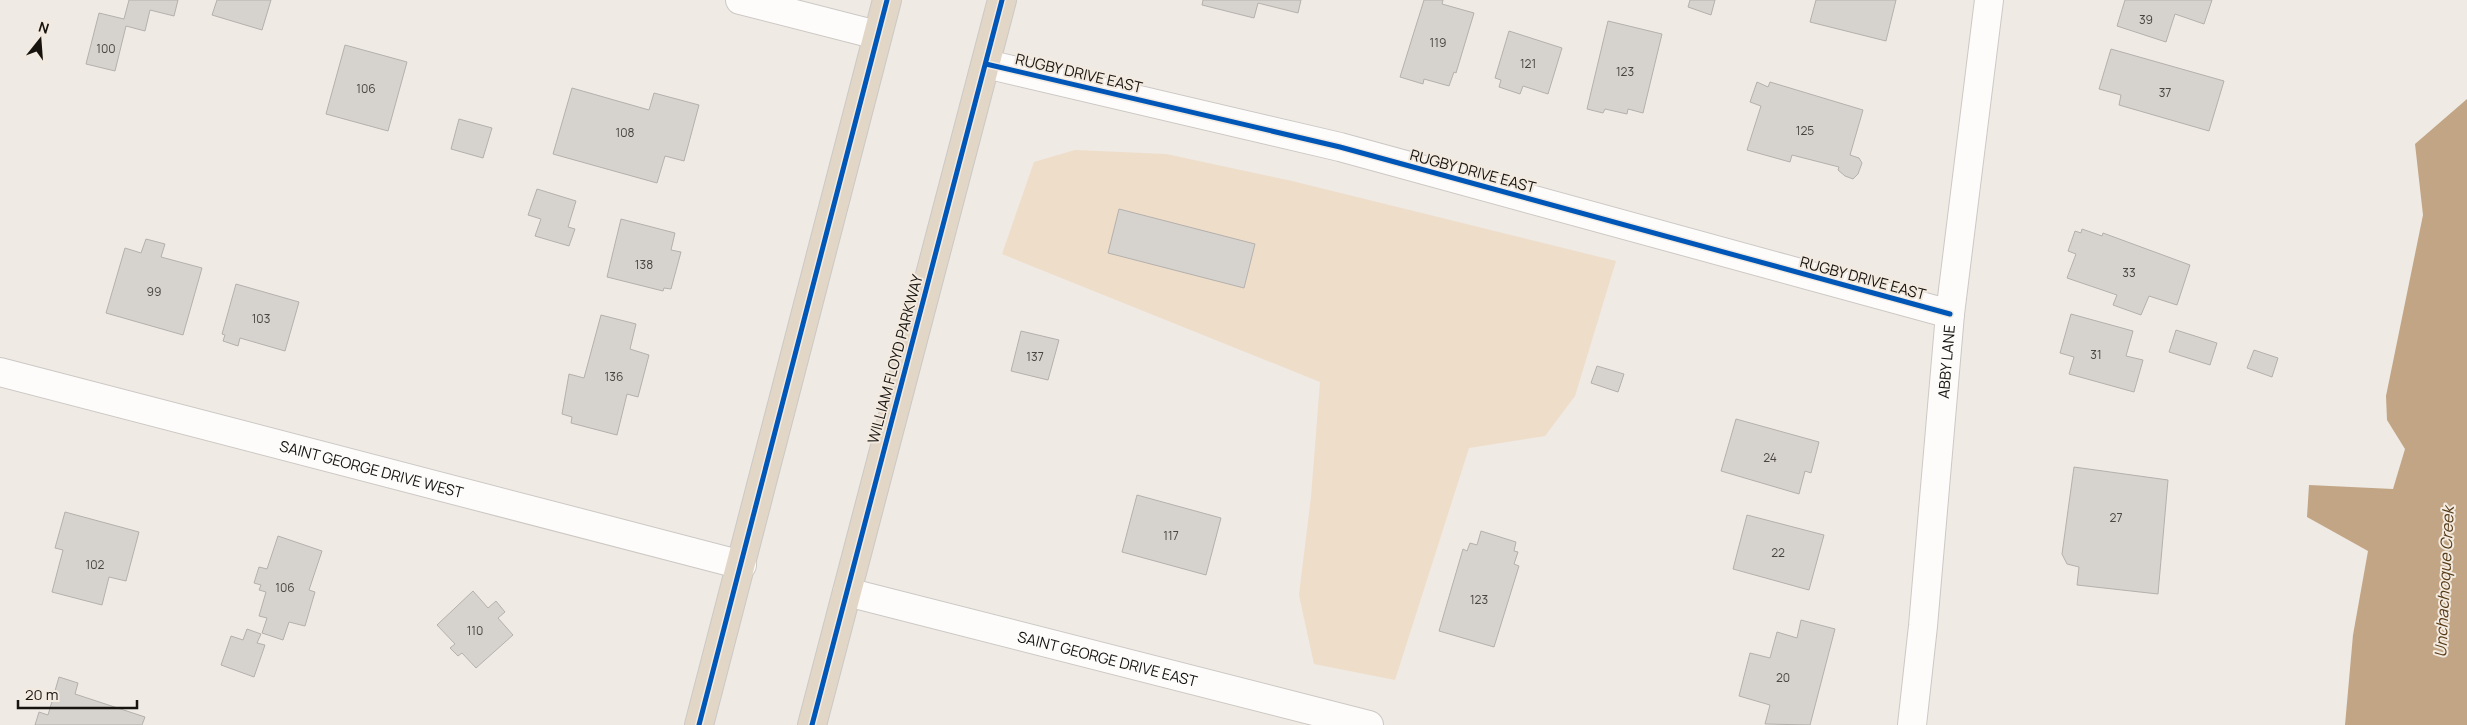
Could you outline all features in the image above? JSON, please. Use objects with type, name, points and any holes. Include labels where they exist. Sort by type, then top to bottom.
[{"type":"highway","points":[[699,725],[742,565],[886,0]]},
{"type":"highway","name":"WILLIAM FLOYD PARKWAY","points":[[812,725],[1002,0]]},
{"type":"street","points":[[740,0],[877,35]]},
{"type":"street","name":"ABBY LANE","points":[[1912,725],[1923,626],[1950,314],[1989,0]]},
{"type":"street","name":"RUGBY DRIVE EAST","points":[[986,64],[1340,147],[1950,314]]},
{"type":"street","name":"SAINT GEORGE DRIVE WEST","points":[[0,372],[742,565]]},
{"type":"street","name":"SAINT GEORGE DRIVE EAST","points":[[847,592],[1369,725]]},
{"type":"shaded area","points":[[1075,150],[1166,154],[1292,181],[1616,261],[1575,396],[1545,436],[1469,448],[1395,680],[1314,664],[1299,595],[1311,497],[1320,382],[1002,254],[1034,162]]},
{"type":"water","name":"Unchachoque Creek","points":[[2467,99],[2467,725],[2345,725],[2353,635],[2368,551],[2307,517],[2309,485],[2393,489],[2405,449],[2387,420],[2386,396],[2423,215],[2415,144]]},
{"type":"building","points":[[129,0],[178,0],[174,16],[150,10],[145,31],[126,26],[115,71],[86,64],[99,13],[124,19]]},
{"type":"building","points":[[217,0],[271,0],[262,30],[212,15]]},
{"type":"building","points":[[1203,0],[1301,0],[1298,13],[1258,3],[1254,18],[1202,5]]},
{"type":"building","points":[[1424,0],[1443,0],[1442,4],[1474,13],[1456,73],[1454,72],[1449,86],[1424,79],[1423,84],[1400,77]]},
{"type":"building","points":[[1690,0],[1715,0],[1711,15],[1688,7]]},
{"type":"building","points":[[1816,0],[1896,0],[1886,41],[1810,22]]},
{"type":"building","points":[[2125,0],[2212,0],[2204,24],[2175,14],[2166,42],[2117,26]]},
{"type":"building","points":[[1608,21],[1662,34],[1643,113],[1628,109],[1627,114],[1605,109],[1603,113],[1587,109]]},
{"type":"building","points":[[1509,31],[1562,48],[1548,94],[1523,86],[1520,94],[1499,87],[1501,80],[1495,78]]},
{"type":"building","points":[[345,45],[407,62],[388,131],[326,114]]},
{"type":"building","points":[[2111,49],[2224,81],[2209,131],[2119,105],[2121,95],[2099,89]]},
{"type":"building","points":[[1757,82],[1768,87],[1770,82],[1863,110],[1850,155],[1859,158],[1862,163],[1858,174],[1853,179],[1845,176],[1838,170],[1839,167],[1792,155],[1790,162],[1747,150],[1761,106],[1750,102]]},
{"type":"building","points":[[572,88],[649,110],[654,93],[699,105],[684,161],[665,156],[657,183],[553,154]]},
{"type":"building","points":[[459,119],[492,128],[483,158],[451,149]]},
{"type":"building","points":[[537,189],[576,201],[568,227],[575,229],[569,246],[535,236],[541,219],[528,215]]},
{"type":"building","points":[[1119,209],[1255,244],[1244,288],[1108,253]]},
{"type":"building","points":[[621,219],[675,233],[671,250],[681,252],[671,289],[664,288],[663,291],[607,277]]},
{"type":"building","points":[[2082,229],[2102,236],[2103,233],[2190,265],[2177,305],[2149,296],[2141,315],[2113,305],[2117,295],[2067,278],[2076,254],[2068,251],[2075,231],[2081,233]]},
{"type":"building","points":[[146,239],[165,244],[161,257],[202,268],[183,335],[106,313],[125,248],[141,253]]},
{"type":"building","points":[[236,284],[299,302],[285,351],[240,338],[238,346],[223,341],[225,335],[222,334]]},
{"type":"building","points":[[2071,314],[2133,331],[2126,356],[2143,360],[2134,392],[2069,374],[2074,357],[2060,353]]},
{"type":"building","points":[[601,315],[636,324],[630,349],[649,355],[638,397],[627,394],[617,435],[571,423],[572,417],[562,414],[569,374],[584,378]]},
{"type":"building","points":[[2176,330],[2217,343],[2210,365],[2169,352]]},
{"type":"building","points":[[1021,331],[1059,340],[1048,380],[1011,371]]},
{"type":"building","points":[[2254,350],[2278,358],[2272,377],[2247,368]]},
{"type":"building","points":[[1597,366],[1624,374],[1618,392],[1591,383]]},
{"type":"building","points":[[1736,419],[1819,442],[1811,473],[1805,471],[1799,494],[1721,471]]},
{"type":"building","points":[[2074,467],[2168,480],[2158,594],[2077,585],[2079,567],[2067,564],[2062,554]]},
{"type":"building","points":[[1137,495],[1221,518],[1206,575],[1122,552]]},
{"type":"building","points":[[65,512],[139,532],[126,581],[109,577],[102,605],[52,592],[63,550],[55,548]]},
{"type":"building","points":[[1747,515],[1824,535],[1809,590],[1733,569]]},
{"type":"building","points":[[1481,531],[1516,542],[1514,551],[1518,552],[1514,564],[1519,566],[1494,647],[1439,631],[1463,549],[1467,551],[1470,543],[1477,545]]},
{"type":"building","points":[[278,536],[322,551],[309,590],[315,592],[305,626],[289,622],[283,640],[262,633],[267,618],[259,616],[266,592],[259,590],[261,585],[254,583],[259,567],[267,569]]},
{"type":"building","points":[[473,591],[488,608],[496,601],[505,612],[498,618],[513,635],[476,668],[462,653],[458,656],[450,648],[455,644],[437,625]]},
{"type":"building","points":[[1801,620],[1835,629],[1810,725],[1765,724],[1770,705],[1739,696],[1750,653],[1770,658],[1777,632],[1797,638]]},
{"type":"building","points":[[247,629],[261,634],[257,643],[265,645],[254,677],[221,665],[231,636],[243,640]]},
{"type":"building","points":[[59,677],[78,683],[75,694],[145,717],[142,725],[35,725],[39,712],[48,715]]},
{"type":"cycle path","points":[[699,725],[887,0]]},
{"type":"cycle path","points":[[812,725],[1002,0]]},
{"type":"cycle path","points":[[986,64],[1340,147],[1950,314]]}]
